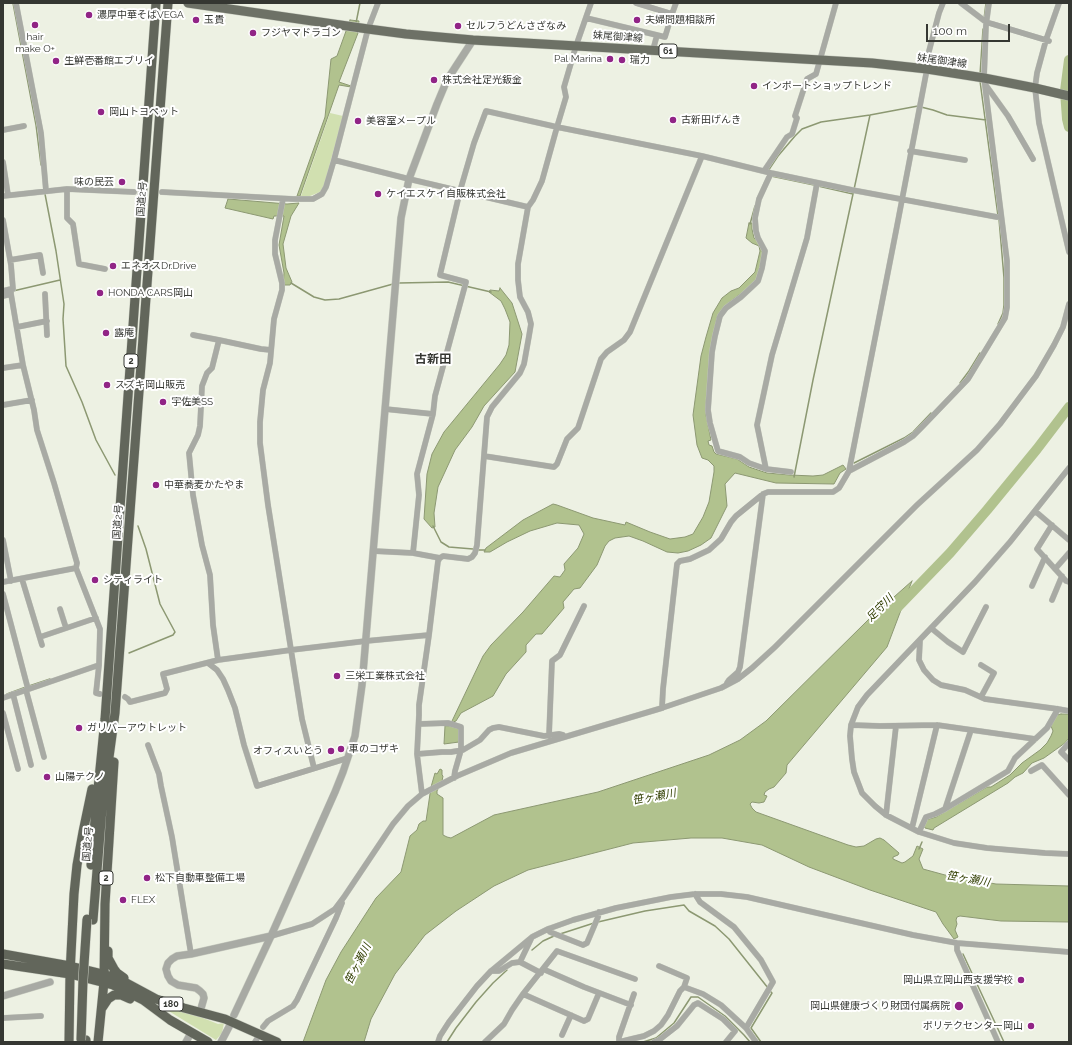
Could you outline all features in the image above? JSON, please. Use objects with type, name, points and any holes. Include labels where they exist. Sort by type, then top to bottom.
[{"type":"highway","name":"国道2号","points":[[90,919],[96,809],[105,719],[156,3]]},
{"type":"highway","name":"国道2号","points":[[83,1041],[83,980],[102,809],[115,713],[168,3]]},
{"type":"highway","name":"2","points":[[98,1042],[104,978],[105,904],[114,769],[115,713]]},
{"type":"highway","name":"2","points":[[69,1042],[70,970],[77,865],[105,719]]},
{"type":"highway","points":[[105,904],[107,912],[108,958],[117,973],[139,986],[145,994]]},
{"type":"highway","name":"180","points":[[3,954],[104,978],[117,978],[145,994],[167,1003],[225,1019],[275,1041]]},
{"type":"highway","name":"180","points":[[3,964],[70,970]]},
{"type":"highway","name":"180","points":[[104,978],[113,985],[143,1000],[170,1020],[208,1042]]},
{"type":"highway","points":[[102,1008],[108,999],[114,995],[121,995],[170,1020]]},
{"type":"main road","name":"妹尾御津線","points":[[188,3],[358,28],[473,40],[872,63],[926,69],[1069,96]]},
{"type":"street","points":[[16,3],[41,133],[46,191]]},
{"type":"street","points":[[162,192],[283,199],[313,199],[322,194],[326,187],[334,160],[368,29],[378,3]]},
{"type":"street","points":[[373,551],[413,553],[440,558],[443,556],[468,558],[472,557],[475,553],[477,545],[487,417],[492,407],[520,374],[524,364],[531,324],[528,312],[520,297],[518,280],[518,264],[528,207],[542,181],[566,97],[564,87],[576,46],[592,3]]},
{"type":"street","points":[[636,3],[672,14]]},
{"type":"street","points":[[586,18],[665,37],[676,3]]},
{"type":"street","points":[[791,472],[766,470],[749,463],[740,457],[718,451],[710,423],[708,405],[712,352],[720,316],[726,308],[741,297],[758,281],[765,251],[756,231],[755,218],[759,199],[787,137],[792,134],[807,79],[816,74],[836,3]]},
{"type":"street","points":[[662,708],[677,564],[680,561],[690,559],[709,550],[721,539],[736,516],[763,494],[768,492],[833,492],[839,488],[848,471],[928,55],[943,3]]},
{"type":"street","points":[[961,3],[984,21],[1048,41]]},
{"type":"street","points":[[848,471],[904,442],[922,427],[968,379],[1005,318],[1007,307],[1007,261],[999,217],[982,79],[984,21],[989,3]]},
{"type":"street","points":[[1059,3],[1037,73],[1039,123],[1069,252]]},
{"type":"street","points":[[653,50],[657,35]]},
{"type":"street","points":[[234,1015],[335,792],[355,736],[366,640],[400,218],[408,179],[437,104],[447,80],[473,40]]},
{"type":"street","points":[[982,79],[1008,116],[1033,159]]},
{"type":"street","points":[[413,553],[419,495],[417,474],[433,414],[435,396],[466,285],[466,282],[440,275],[460,191],[474,143],[486,111],[702,156],[816,185],[854,190],[999,217]]},
{"type":"street","points":[[3,130],[24,126]]},
{"type":"street","points":[[910,151],[965,160]]},
{"type":"street","points":[[484,456],[554,467],[557,464],[567,439],[578,428],[601,359],[607,352],[624,340],[630,332],[702,156]]},
{"type":"street","points":[[334,160],[528,207]]},
{"type":"street","points":[[3,162],[6,196],[67,189],[134,192]]},
{"type":"street","points":[[766,470],[757,425],[772,355],[807,238],[816,185]]},
{"type":"street","points":[[67,189],[67,218],[73,224],[79,264],[104,269]]},
{"type":"street","points":[[283,199],[275,240],[275,254],[282,283],[282,290],[274,320],[270,363],[263,390],[260,443],[268,505],[302,719],[314,768]]},
{"type":"street","points":[[3,220],[10,260],[13,289],[11,292],[23,365],[32,400],[37,430],[77,563],[76,568],[100,629],[99,665],[96,693],[100,694]]},
{"type":"street","points":[[10,260],[40,255],[43,273]]},
{"type":"street","points":[[3,291],[11,292]]},
{"type":"street","points":[[3,296],[11,292]]},
{"type":"street","points":[[44,294],[47,335]]},
{"type":"street","points":[[200,1012],[204,998],[203,994],[196,988],[178,985],[171,981],[168,976],[166,969],[168,963],[172,959],[177,956],[271,936],[312,924],[324,918],[335,909],[344,897],[393,824],[408,806],[422,794],[487,762],[511,753],[662,708],[726,685],[738,679],[752,668],[775,647],[917,505],[977,450],[1000,424],[1036,376],[1063,327],[1069,304]]},
{"type":"street","points":[[17,327],[46,321]]},
{"type":"street","points":[[193,335],[271,350]]},
{"type":"street","points":[[218,660],[213,625],[210,575],[202,545],[193,495],[189,453],[198,435],[200,426],[202,386],[207,373],[212,368],[219,340]]},
{"type":"street","points":[[3,368],[23,365]]},
{"type":"street","points":[[3,405],[32,400]]},
{"type":"street","points":[[385,409],[433,414]]},
{"type":"street","points":[[1069,468],[1010,542],[975,582],[867,695],[858,707],[851,725],[850,736],[854,772],[862,793],[886,815],[919,832],[954,843],[987,848],[1069,854]]},
{"type":"street","points":[[726,685],[738,672],[740,667],[763,494]]},
{"type":"street","points":[[1035,511],[1069,540]]},
{"type":"street","points":[[1052,525],[1037,548],[1066,581],[1069,582]]},
{"type":"street","points":[[3,540],[4,554],[11,581]]},
{"type":"street","points":[[1055,569],[1069,553]]},
{"type":"street","points":[[1032,586],[1044,557]]},
{"type":"street","points":[[422,794],[417,754],[419,705],[438,561],[440,558]]},
{"type":"street","points":[[3,582],[76,568]]},
{"type":"street","points":[[1052,600],[1062,576]]},
{"type":"street","points":[[22,579],[42,645]]},
{"type":"street","points":[[3,594],[28,688],[44,757]]},
{"type":"street","points":[[549,736],[552,661],[560,655],[584,606]]},
{"type":"street","points":[[931,628],[963,652],[986,607]]},
{"type":"street","points":[[60,609],[66,628]]},
{"type":"street","points":[[40,637],[96,618]]},
{"type":"street","points":[[125,697],[130,702],[165,693],[167,689],[163,674],[218,660],[366,640],[429,635]]},
{"type":"street","points":[[920,640],[919,660],[924,670],[932,680],[941,685],[965,690],[985,699],[1069,711]]},
{"type":"street","points":[[208,663],[223,679],[228,690],[235,708],[244,745],[257,786],[348,758]]},
{"type":"street","points":[[3,698],[28,688],[99,665]]},
{"type":"street","points":[[981,666],[994,673],[981,697]]},
{"type":"street","points":[[13,694],[31,765]]},
{"type":"street","points":[[919,832],[926,817],[945,809],[1008,771],[1015,758],[1047,728],[1058,709]]},
{"type":"street","points":[[3,713],[18,769]]},
{"type":"street","points":[[419,724],[453,724],[461,727],[461,750],[453,779]]},
{"type":"street","points":[[851,725],[936,725],[1035,739]]},
{"type":"street","points":[[912,828],[936,725]]},
{"type":"street","points":[[886,815],[896,726]]},
{"type":"street","points":[[417,754],[461,750],[474,744],[493,728],[498,727],[544,736],[558,734],[565,737]]},
{"type":"street","points":[[945,809],[971,730]]},
{"type":"street","points":[[1069,743],[1061,752],[1069,760]]},
{"type":"street","points":[[148,744],[159,774],[172,837],[191,954]]},
{"type":"street","points":[[1030,771],[1042,765],[1069,795]]},
{"type":"street","points":[[695,894],[700,902],[734,927],[761,960],[773,982],[746,1028]]},
{"type":"street","points":[[438,1042],[449,1022],[477,986],[492,971],[532,937],[548,929],[599,912],[649,901],[695,894],[721,894],[747,897],[913,935],[957,943],[1069,952]]},
{"type":"street","points":[[263,1027],[268,1021],[293,1006],[297,1000],[336,918],[344,897]]},
{"type":"street","points":[[548,929],[550,932],[583,945],[587,943],[599,912]]},
{"type":"street","points":[[520,962],[532,937]]},
{"type":"street","points":[[957,943],[957,950],[998,1042]]},
{"type":"street","points":[[485,1042],[504,1024],[523,994],[557,951],[635,979]]},
{"type":"street","points":[[492,971],[499,971],[512,963],[520,962],[631,1005]]},
{"type":"street","points":[[634,994],[619,1042],[644,1036],[654,1031],[661,1025],[668,1015],[684,987],[687,978],[659,966]]},
{"type":"street","points":[[3,996],[50,982]]},
{"type":"street","points":[[684,987],[703,994],[721,1005],[746,1028],[756,1042]]},
{"type":"street","points":[[523,994],[584,1021],[588,1019],[599,993]]},
{"type":"street","points":[[654,1042],[659,1040],[677,1026],[694,1005],[698,1003],[723,1019],[735,1031],[726,1042]]},
{"type":"street","points":[[562,1035],[571,1015]]},
{"type":"street","points":[[3,1018],[40,1016]]},
{"type":"street","points":[[221,1042],[230,1025]]},
{"type":"street","points":[[186,1042],[191,1033]]},
{"type":"shaded area","points":[[330,113],[343,116],[323,189],[320,192],[310,196],[301,196]]},
{"type":"shaded area","points":[[168,1007],[218,1024],[224,1023],[222,1033],[216,1040],[167,1010]]},
{"type":"water","points":[[350,20],[359,21],[358,33],[339,82],[351,87],[339,85],[300,196],[297,196],[325,117],[331,59],[337,56]]},
{"type":"water","points":[[228,199],[287,204],[299,203],[291,216],[283,244],[286,268],[292,282],[290,285],[283,285],[284,273],[279,245],[284,216],[274,216],[273,219],[225,208]]},
{"type":"water","points":[[749,223],[752,223],[754,238],[759,242],[763,254],[756,282],[727,304],[717,317],[706,403],[706,415],[711,440],[708,441],[709,445],[712,446],[716,454],[737,459],[749,467],[767,473],[813,476],[823,475],[843,465],[846,469],[840,473],[834,484],[776,483],[735,473],[725,484],[727,506],[711,538],[688,551],[678,553],[667,552],[629,536],[615,538],[609,541],[605,546],[597,565],[580,588],[574,589],[563,602],[564,608],[542,634],[536,634],[526,645],[526,652],[506,674],[493,696],[461,713],[456,721],[453,722],[452,721],[483,656],[491,645],[523,612],[554,576],[560,577],[565,570],[564,564],[578,548],[584,534],[579,525],[557,523],[530,531],[490,552],[484,552],[486,548],[523,520],[553,504],[593,518],[625,525],[626,522],[670,539],[685,537],[693,534],[703,517],[709,502],[714,472],[714,466],[708,460],[702,458],[697,445],[693,415],[701,356],[713,313],[722,298],[731,291],[739,288],[755,272],[760,251],[759,246],[746,238]]},
{"type":"water","points":[[500,288],[512,303],[522,334],[515,372],[484,406],[472,427],[455,450],[438,487],[434,513],[435,527],[432,528],[424,519],[427,474],[432,454],[444,432],[500,364],[506,355],[509,345],[510,322],[501,301],[489,292],[490,290],[499,291]]},
{"type":"water","name":"笹ヶ瀬川","points":[[912,581],[887,647],[787,765],[786,773],[774,787],[765,792],[764,795],[767,796],[764,802],[752,802],[750,804],[756,812],[848,845],[856,847],[864,846],[880,838],[899,853],[893,857],[893,859],[902,863],[913,856],[917,846],[923,849],[919,859],[923,869],[945,875],[996,884],[1069,886],[1069,922],[1001,921],[960,916],[957,917],[955,930],[958,937],[954,939],[936,912],[870,890],[809,867],[762,845],[722,838],[691,838],[633,843],[528,870],[494,886],[456,911],[425,935],[395,974],[371,1019],[364,1042],[303,1042],[326,980],[341,952],[376,898],[401,872],[410,836],[417,830],[419,824],[426,821],[431,787],[435,773],[437,774],[440,769],[442,770],[443,776],[437,794],[443,798],[443,835],[451,838],[494,815],[598,792],[709,755],[740,740],[766,721],[868,620]]},
{"type":"water","points":[[1069,714],[1069,738],[1065,743],[1044,758],[1032,763],[1023,773],[1008,783],[933,830],[925,828],[924,826],[927,819],[936,817],[987,787],[991,787],[1010,775],[1022,763],[1040,750],[1051,736],[1053,731],[1051,726],[1057,715]]},
{"type":"water","points":[[445,726],[459,728],[459,742],[444,744]]},
{"type":"waterway","points":[[13,3],[36,125],[41,165]]},
{"type":"waterway","points":[[356,23],[360,3]]},
{"type":"waterway","points":[[984,19],[986,3]]},
{"type":"waterway","points":[[980,75],[983,29]]},
{"type":"waterway","name":"足守川","points":[[1069,60],[1065,91],[1069,127]]},
{"type":"waterway","points":[[980,81],[998,216]]},
{"type":"waterway","points":[[768,171],[778,156],[802,129],[821,122],[918,106]]},
{"type":"waterway","points":[[921,107],[947,115],[986,120]]},
{"type":"waterway","points":[[794,477],[813,380],[870,115]]},
{"type":"waterway","points":[[771,176],[814,185]]},
{"type":"waterway","points":[[818,186],[853,194]]},
{"type":"waterway","points":[[45,194],[64,304],[63,319],[66,366],[82,402],[96,440],[115,475]]},
{"type":"waterway","points":[[750,224],[755,206]]},
{"type":"waterway","points":[[998,324],[1003,313],[1004,305],[1004,278],[999,219]]},
{"type":"waterway","points":[[13,291],[60,280]]},
{"type":"waterway","points":[[399,283],[448,282],[491,292]]},
{"type":"waterway","points":[[291,283],[314,297],[325,300],[339,299],[393,284]]},
{"type":"waterway","points":[[960,383],[980,353]]},
{"type":"waterway","name":"足守川","points":[[895,610],[950,553],[987,510],[1069,407]]},
{"type":"waterway","points":[[854,463],[904,438],[913,432],[931,413]]},
{"type":"waterway","points":[[129,653],[173,635],[175,632],[160,604],[146,549],[138,526]]},
{"type":"waterway","points":[[433,526],[441,542],[449,547],[473,549]]},
{"type":"waterway","points":[[477,550],[485,550]]},
{"type":"waterway","points":[[29,686],[50,679]]},
{"type":"waterway","points":[[7,694],[26,687]]},
{"type":"waterway","points":[[919,849],[922,842]]},
{"type":"waterway","points":[[598,922],[645,911],[684,905],[689,911],[715,926],[729,939],[768,988]]},
{"type":"waterway","points":[[560,934],[594,923]]},
{"type":"waterway","points":[[532,950],[543,941],[554,936]]},
{"type":"waterway","points":[[963,954],[1004,1042]]},
{"type":"waterway","points":[[447,1042],[476,1002],[507,970]]},
{"type":"waterway","points":[[761,1042],[751,1028],[772,993],[770,991]]},
{"type":"waterway","points":[[643,1042],[656,1038],[674,1023],[691,997],[698,997],[725,1016],[750,1042]]},
{"type":"place","name":"濃厚中華そばVEGA","points":[[89,15]]},
{"type":"place","name":"玉貴","points":[[196,20]]},
{"type":"place","name":"夫婦問題相談所","points":[[637,20]]},
{"type":"place","name":"hair make O+","points":[[35,25]]},
{"type":"place","name":"セルフうどんさざなみ","points":[[458,26]]},
{"type":"place","name":"フジヤマドラゴン","points":[[253,33]]},
{"type":"place","name":"Pal Marina","points":[[610,59]]},
{"type":"place","name":"瑞力","points":[[622,60]]},
{"type":"place","name":"生鮮壱番館エブリイ","points":[[56,61]]},
{"type":"place","name":"株式会社定光鈑金","points":[[434,80]]},
{"type":"place","name":"インポートショップトレンド","points":[[754,86]]},
{"type":"place","name":"岡山トヨペット","points":[[101,112]]},
{"type":"place","name":"古新田げんき","points":[[673,120]]},
{"type":"place","name":"美容室メープル","points":[[358,121]]},
{"type":"place","name":"味の民芸","points":[[122,182]]},
{"type":"place","name":"ケイエスケイ自販株式会社","points":[[378,194]]},
{"type":"place","name":"エネオスDr.Drive","points":[[113,266]]},
{"type":"place","name":"HONDA CARS岡山","points":[[100,293]]},
{"type":"place","name":"露庵","points":[[106,333]]},
{"type":"place","name":"スズキ岡山販売","points":[[107,385]]},
{"type":"place","name":"宇佐美SS","points":[[163,402]]},
{"type":"place","name":"中華蕎麦かたやま","points":[[156,485]]},
{"type":"place","name":"シティライト","points":[[95,580]]},
{"type":"place","name":"三栄工業株式会社","points":[[337,676]]},
{"type":"place","name":"ガリバーアウトレット","points":[[79,728]]},
{"type":"place","name":"車のコザキ","points":[[341,749]]},
{"type":"place","name":"オフィスいとう","points":[[331,751]]},
{"type":"place","name":"山陽テクノ","points":[[47,777]]},
{"type":"place","name":"松下自動車整備工場","points":[[147,878]]},
{"type":"place","name":"FLEX","points":[[123,900]]},
{"type":"place","name":"岡山県立岡山西支援学校","points":[[1021,980]]},
{"type":"place","name":"岡山県健康づくり財団付属病院","points":[[959,1006]]},
{"type":"place","name":"ポリテクセンター岡山","points":[[1031,1026]]},
{"type":"district","name":"古新田","points":[[433,359]]}]
